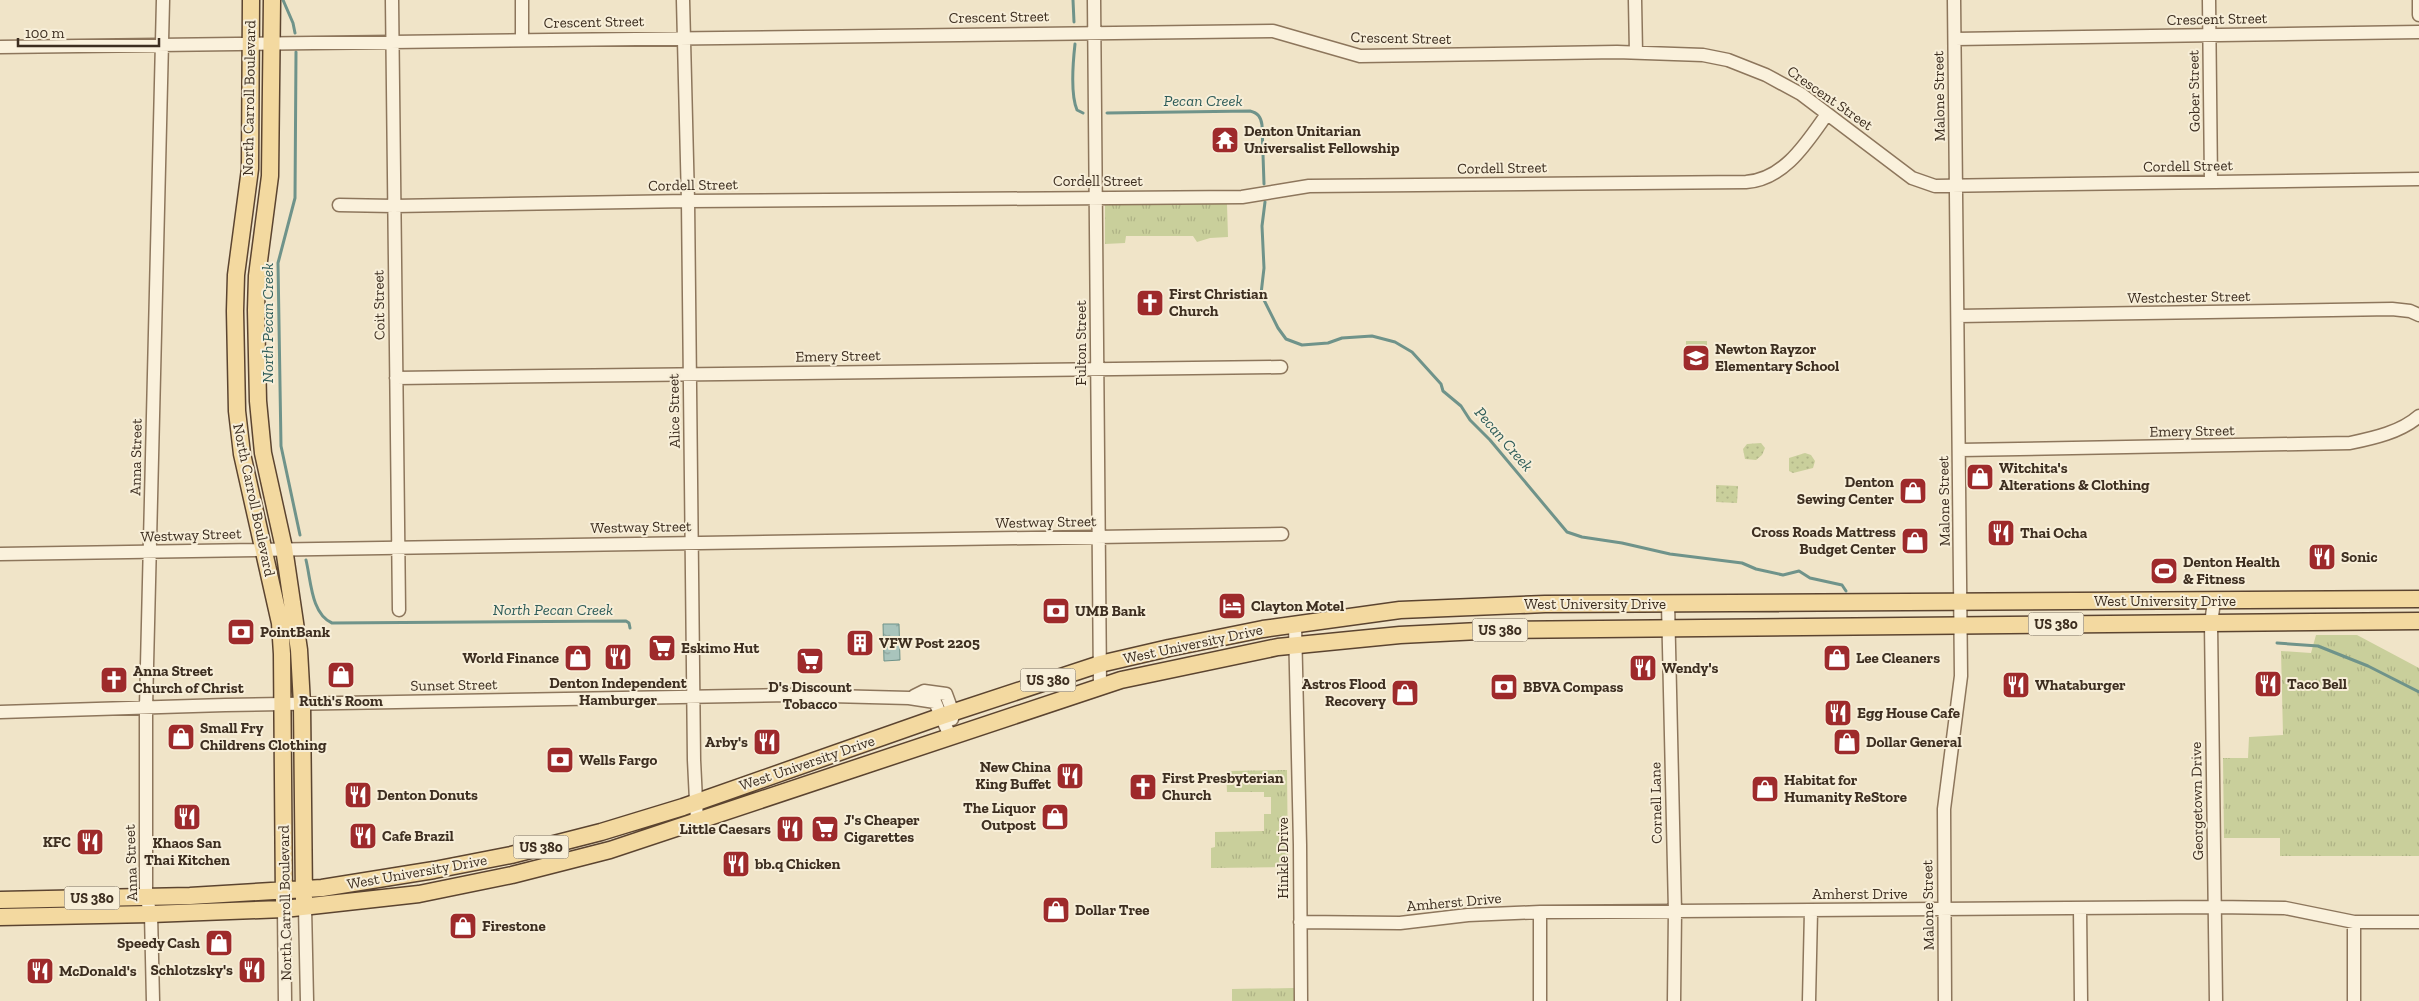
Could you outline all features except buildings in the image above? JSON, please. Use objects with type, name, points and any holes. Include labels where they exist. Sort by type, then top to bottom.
[{"type":"main road","name":"North Carroll Boulevard","points":[[251,0],[250,169],[236,274],[237,412],[242,454],[280,623],[283,704],[284,908]]},
{"type":"main road","name":"North Carroll Boulevard","points":[[272,0],[270,176],[257,276],[257,376],[260,431],[296,617],[302,704],[304,907]]},
{"type":"main road","name":"West University Drive","points":[[0,900],[146,897],[284,891],[406,875],[519,853],[601,832],[1100,664],[1170,648],[1295,624],[1425,607],[1668,603],[2419,599]]},
{"type":"main road","name":"West University Drive","points":[[0,916],[152,914],[304,907],[419,894],[512,875],[610,850],[698,822],[1100,686],[1296,645],[1400,635],[1499,630],[2419,621]]},
{"type":"street","name":"Anna Street","points":[[153,1001],[152,914],[146,897],[146,707],[163,0]]},
{"type":"street","name":"Coit Street","points":[[392,0],[399,610]]},
{"type":"street","points":[[522,0],[522,40]]},
{"type":"street","name":"Alice Street","points":[[683,0],[688,201],[693,697],[698,822]]},
{"type":"street","name":"Fulton Street","points":[[1094,0],[1100,686]]},
{"type":"street","points":[[1635,0],[1636,53]]},
{"type":"street","name":"Malone Street","points":[[1945,1001],[1944,809],[1961,676],[1962,625],[1954,0]]},
{"type":"street","name":"Gober Street","points":[[2209,0],[2211,182]]},
{"type":"street","points":[[2419,0],[2419,15]]},
{"type":"street","name":"Crescent Street","points":[[0,47],[1273,31],[1360,56],[1636,53],[1703,55],[1728,60],[1778,81],[1827,114],[1912,178],[1924,184],[1957,186]]},
{"type":"street","name":"Crescent Street","points":[[1955,39],[2419,32]]},
{"type":"street","name":"Cordell Street","points":[[339,205],[1242,197],[1309,186],[1755,181],[1767,178],[1802,149],[1827,114]]},
{"type":"street","name":"Cordell Street","points":[[1957,186],[2419,179]]},
{"type":"street","name":"Westchester Street","points":[[1958,316],[2392,310],[2410,311],[2419,315]]},
{"type":"street","name":"Emery Street","points":[[396,378],[1281,367]]},
{"type":"street","name":"Emery Street","points":[[1960,450],[2335,444],[2376,438],[2417,421]]},
{"type":"street","name":"Westway Street","points":[[0,554],[284,548],[1282,534]]},
{"type":"street","name":"Georgetown Drive","points":[[2214,601],[2211,624],[2216,1001]]},
{"type":"street","name":"Cornell Lane","points":[[1668,603],[1675,911],[1674,1001]]},
{"type":"street","name":"Hinkle Drive","points":[[1295,624],[1300,1001]]},
{"type":"street","name":"Sunset Street","points":[[0,712],[283,704],[792,695],[909,698],[924,691],[946,694],[947,714]]},
{"type":"street","points":[[947,714],[950,736]]},
{"type":"street","name":"North Carroll Boulevard","points":[[304,907],[307,1001]]},
{"type":"street","name":"Amherst Drive","points":[[1300,922],[1400,923],[1468,915],[1540,912],[2215,907],[2285,908],[2354,922],[2419,922]]},
{"type":"street","name":"North Carroll Boulevard","points":[[284,908],[286,1001]]},
{"type":"street","points":[[2080,908],[2081,1001]]},
{"type":"street","points":[[1809,1001],[1811,911]]},
{"type":"street","points":[[1540,912],[1540,1001]]},
{"type":"street","points":[[2354,922],[2354,1001]]},
{"type":"green space","points":[[1105,204],[1227,204],[1228,237],[1210,238],[1197,242],[1193,236],[1126,236],[1125,243],[1105,244]]},
{"type":"green space","points":[[1686,341],[1707,341],[1707,359],[1686,359]]},
{"type":"green space","points":[[1761,443],[1765,448],[1762,455],[1756,460],[1745,459],[1743,449],[1747,444]]},
{"type":"green space","points":[[1805,453],[1811,455],[1815,461],[1813,468],[1793,473],[1789,471],[1789,458]]},
{"type":"green space","points":[[1716,485],[1738,486],[1737,503],[1716,502]]},
{"type":"green space","points":[[2316,635],[2357,635],[2419,668],[2419,856],[2280,856],[2280,838],[2224,838],[2223,758],[2248,758],[2249,737],[2283,735],[2281,651],[2311,653]]},
{"type":"green space","points":[[1287,770],[1288,867],[1211,868],[1211,848],[1215,847],[1215,832],[1264,831],[1264,814],[1271,814],[1271,797],[1264,797],[1264,792],[1227,792],[1226,771]]},
{"type":"green space","points":[[1294,988],[1294,1001],[1232,1001],[1232,989]]},
{"type":"water","points":[[883,624],[899,624],[900,660],[884,661]]},
{"type":"waterway","name":"North Pecan Creek","points":[[283,0],[293,23],[295,33]]},
{"type":"waterway","name":"Pecan Creek","points":[[1073,0],[1074,22]]},
{"type":"waterway","name":"Pecan Creek","points":[[1075,44],[1073,95],[1077,110],[1083,113]]},
{"type":"waterway","name":"North Pecan Creek","points":[[296,52],[295,198],[278,263],[281,446],[300,535]]},
{"type":"waterway","name":"Pecan Creek","points":[[1107,113],[1253,112],[1259,116],[1262,125],[1264,184]]},
{"type":"waterway","name":"Pecan Creek","points":[[1265,202],[1262,226],[1264,268],[1261,294],[1278,328],[1286,339],[1302,345],[1328,343],[1342,338],[1372,336],[1395,342],[1412,352],[1441,384],[1443,391],[1461,406],[1470,420],[1490,440],[1567,532],[1582,537],[1622,543],[1670,554],[1742,563],[1756,569],[1783,575],[1799,571],[1810,578],[1842,585],[1846,591]]},
{"type":"waterway","name":"North Pecan Creek","points":[[306,560],[316,604],[325,619],[332,623],[626,621],[629,623],[630,628]]},
{"type":"waterway","name":"Pecan Creek","points":[[2277,643],[2318,646],[2368,666],[2419,692]]},
{"type":"place","name":"Denton Unitarian Universalist Fellowship","points":[[1225,140]]},
{"type":"place","name":"First Christian Church","points":[[1150,303]]},
{"type":"place","name":"Newton Rayzor Elementary School","points":[[1696,358]]},
{"type":"place","name":"Witchita's Alterations & Clothing","points":[[1980,477]]},
{"type":"place","name":"Denton Sewing Center","points":[[1913,491]]},
{"type":"place","name":"Thai Ocha","points":[[2001,533]]},
{"type":"place","name":"Cross Roads Mattress Budget Center","points":[[1915,541]]},
{"type":"place","name":"Sonic","points":[[2322,557]]},
{"type":"place","name":"Denton Health & Fitness","points":[[2164,571]]},
{"type":"place","name":"Clayton Motel","points":[[1232,606]]},
{"type":"place","name":"UMB Bank","points":[[1056,611]]},
{"type":"place","name":"PointBank","points":[[241,632]]},
{"type":"place","name":"VFW Post 2205","points":[[860,643]]},
{"type":"place","name":"Eskimo Hut","points":[[662,648]]},
{"type":"place","name":"Denton Independent Hamburger","points":[[618,657]]},
{"type":"place","name":"World Finance","points":[[578,658]]},
{"type":"place","name":"Lee Cleaners","points":[[1837,658]]},
{"type":"place","name":"D's Discount Tobacco","points":[[810,661]]},
{"type":"place","name":"Wendy's","points":[[1643,668]]},
{"type":"place","name":"Ruth's Room","points":[[341,675]]},
{"type":"place","name":"Anna Street Church of Christ","points":[[114,680]]},
{"type":"place","name":"Taco Bell","points":[[2268,684]]},
{"type":"place","name":"Whataburger","points":[[2016,685]]},
{"type":"place","name":"BBVA Compass","points":[[1504,687]]},
{"type":"place","name":"Astros Flood Recovery","points":[[1405,693]]},
{"type":"place","name":"Egg House Cafe","points":[[1838,713]]},
{"type":"place","name":"Small Fry Childrens Clothing","points":[[181,737]]},
{"type":"place","name":"Arby's","points":[[767,742]]},
{"type":"place","name":"Dollar General","points":[[1847,742]]},
{"type":"place","name":"Wells Fargo","points":[[560,760]]},
{"type":"place","name":"New China King Buffet","points":[[1070,776]]},
{"type":"place","name":"First Presbyterian Church","points":[[1143,787]]},
{"type":"place","name":"Habitat for Humanity ReStore","points":[[1765,789]]},
{"type":"place","name":"Denton Donuts","points":[[358,795]]},
{"type":"place","name":"Khaos San Thai Kitchen","points":[[187,817]]},
{"type":"place","name":"The Liquor Outpost","points":[[1055,817]]},
{"type":"place","name":"Little Caesars","points":[[790,829]]},
{"type":"place","name":"J's Cheaper Cigarettes","points":[[825,829]]},
{"type":"place","name":"Cafe Brazil","points":[[363,836]]},
{"type":"place","name":"KFC","points":[[90,842]]},
{"type":"place","name":"bb.q Chicken","points":[[736,864]]},
{"type":"place","name":"Dollar Tree","points":[[1056,910]]},
{"type":"place","name":"Firestone","points":[[463,926]]},
{"type":"place","name":"Speedy Cash","points":[[219,943]]},
{"type":"place","name":"Schlotzsky's","points":[[252,970]]},
{"type":"place","name":"McDonald's","points":[[40,971]]}]
